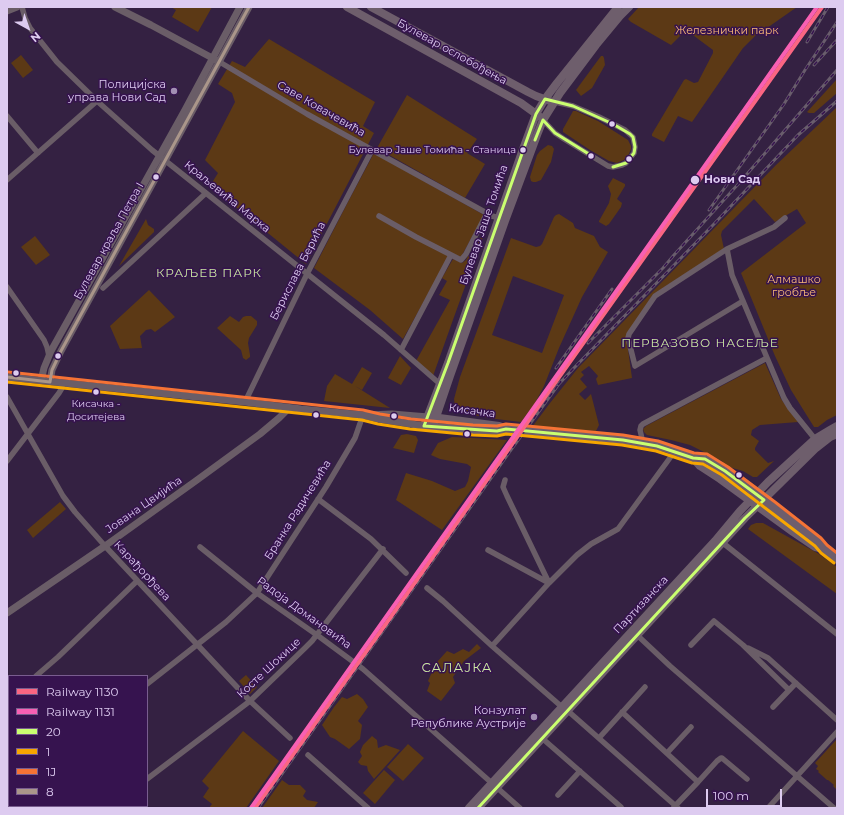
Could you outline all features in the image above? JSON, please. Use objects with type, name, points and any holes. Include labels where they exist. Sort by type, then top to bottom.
[{"type":"main road","name":"Булевар ослобођења","points":[[347,7],[521,103],[543,120]]},
{"type":"main road","name":"Булевар ослобођења","points":[[371,7],[528,92],[555,102]]},
{"type":"main road","name":"Булевар Јаше Томића","points":[[429,426],[440,384],[536,114],[545,99],[581,52],[618,7]]},
{"type":"main road","name":"Булевар Јаше Томића","points":[[432,417],[450,376],[505,221],[543,120],[562,91],[596,45],[629,7]]},
{"type":"main road","name":"Кисачка","points":[[432,417],[498,426],[506,429],[643,443],[665,448],[693,458],[704,459],[725,471],[757,494],[818,542],[824,549]]},
{"type":"main road","name":"Кисачка","points":[[429,426],[497,431],[506,429]]},
{"type":"main road","name":"Партизанска","points":[[478,808],[494,786],[565,709],[740,511],[815,439],[837,426]]},
{"type":"main road","name":"Партизанска","points":[[469,808],[543,739],[565,709],[637,635],[757,506],[821,443],[837,434]]},
{"type":"main road","points":[[693,458],[700,466],[815,547],[824,549],[837,559]]},
{"type":"street","points":[[7,11],[17,7]]},
{"type":"street","name":"Краљевића Марка","points":[[22,7],[30,28],[57,62],[97,101],[162,158],[384,335],[440,384]]},
{"type":"street","points":[[115,7],[215,59]]},
{"type":"street","name":"Булевар краља Петра I","points":[[50,382],[52,370],[61,351],[215,59],[240,7]]},
{"type":"street","name":"Булевар краља Петра I","points":[[215,59],[248,7]]},
{"type":"street","name":"Саве Ковачевића","points":[[215,59],[307,114],[498,218]]},
{"type":"street","points":[[7,180],[97,101]]},
{"type":"street","points":[[543,120],[555,133],[608,166],[613,167],[622,165],[626,163],[634,154],[635,147],[633,137],[625,130],[573,106],[555,102]]},
{"type":"street","points":[[7,116],[38,153]]},
{"type":"street","name":"Берислава Берића","points":[[245,402],[307,274],[372,150]]},
{"type":"street","name":"Булевар краља Петра I","points":[[41,381],[49,356],[58,339],[162,158]]},
{"type":"street","points":[[103,288],[206,193]]},
{"type":"street","points":[[379,216],[462,260],[488,213]]},
{"type":"street","points":[[744,301],[635,366],[628,338],[629,334],[655,296],[727,249],[774,226],[785,218]]},
{"type":"street","points":[[727,249],[732,274],[784,398],[790,408],[815,439]]},
{"type":"street","points":[[401,350],[451,255]]},
{"type":"street","points":[[7,287],[44,340],[49,356]]},
{"type":"street","points":[[44,340],[50,342],[58,339]]},
{"type":"street","points":[[643,443],[640,430],[643,424],[767,358]]},
{"type":"street","name":"Кисачка","points":[[7,377],[363,415],[392,414],[432,417]]},
{"type":"street","points":[[7,461],[59,393],[62,388],[62,383]]},
{"type":"street","name":"Карађорђева","points":[[7,397],[63,496],[75,512],[250,701],[290,738]]},
{"type":"street","name":"Јована Цвијића","points":[[7,613],[105,546],[254,439],[289,408]]},
{"type":"street","name":"Кисачка","points":[[363,415],[379,420],[429,426]]},
{"type":"street","name":"Бранка Радичевића","points":[[148,683],[226,622],[257,593],[318,499],[355,438],[363,415]]},
{"type":"street","points":[[492,646],[571,560],[582,550],[618,529],[675,451]]},
{"type":"street","points":[[505,480],[503,486],[507,496],[549,583]]},
{"type":"street","points":[[318,499],[371,539],[406,573]]},
{"type":"street","points":[[723,543],[837,634]]},
{"type":"street","name":"Радоја Домановића","points":[[200,547],[257,593],[317,635],[363,670],[520,808]]},
{"type":"street","name":"Косте Шокице","points":[[148,779],[250,701],[305,648],[317,635],[383,550]]},
{"type":"street","points":[[488,550],[549,583]]},
{"type":"street","points":[[37,675],[138,581]]},
{"type":"street","points":[[427,588],[676,807],[721,758],[746,779]]},
{"type":"street","points":[[691,645],[714,621],[742,645],[789,690]]},
{"type":"street","points":[[637,635],[670,666],[834,808]]},
{"type":"street","points":[[742,645],[768,658],[837,720]]},
{"type":"street","points":[[772,708],[796,683]]},
{"type":"street","points":[[599,738],[645,687]]},
{"type":"street","points":[[622,712],[698,782]]},
{"type":"street","points":[[667,753],[691,727]]},
{"type":"street","points":[[768,808],[837,732]]},
{"type":"street","points":[[543,739],[621,807],[620,808]]},
{"type":"street","points":[[308,755],[368,808]]},
{"type":"street","points":[[558,795],[580,771]]},
{"type":"green space","points":[[171,7],[212,7],[198,32],[172,17],[176,10]]},
{"type":"green space","name":"Железнички парк","points":[[639,7],[797,7],[755,36],[743,48],[692,122],[678,116],[664,142],[652,136],[652,134],[684,80],[686,79],[694,83],[698,82],[713,53],[713,50],[686,30],[671,45],[631,22],[628,19]]},
{"type":"green space","points":[[269,39],[375,102],[363,126],[374,133],[306,264],[210,186],[218,173],[205,160],[235,102],[232,93],[218,84],[232,61],[245,67]]},
{"type":"green space","points":[[21,55],[33,70],[23,78],[11,63]]},
{"type":"green space","points":[[601,56],[604,58],[605,65],[592,88],[581,96],[576,90]]},
{"type":"green space","points":[[837,79],[837,93],[814,113],[807,112]]},
{"type":"green space","points":[[407,95],[477,139],[467,153],[485,164],[465,198],[377,148]]},
{"type":"green space","name":"Алмашко гробље","points":[[837,107],[837,415],[818,427],[814,427],[791,390],[775,356],[741,273],[806,223],[797,209],[775,222],[754,199],[722,231],[721,235],[724,249],[653,295],[626,335],[632,378],[598,385],[596,379],[598,376],[589,366],[581,372],[584,375],[580,379],[587,387],[579,394],[585,400],[591,394],[599,425],[596,431],[532,427],[578,368],[776,165]]},
{"type":"green space","points":[[573,111],[598,121],[628,140],[631,149],[628,156],[624,160],[617,163],[609,161],[563,132],[563,129]]},
{"type":"green space","points":[[548,145],[552,146],[554,149],[551,162],[541,180],[533,182],[531,181],[530,177],[537,155]]},
{"type":"green space","points":[[374,153],[484,215],[461,257],[451,253],[403,339],[370,310],[314,268]]},
{"type":"green space","points":[[613,178],[625,184],[625,186],[617,199],[622,203],[621,207],[606,226],[599,221],[609,203],[611,194],[608,186]]},
{"type":"green space","points":[[559,214],[573,223],[575,228],[594,236],[600,247],[608,252],[582,297],[544,386],[535,403],[521,422],[462,413],[455,406],[454,399],[460,377],[511,238],[536,247],[540,246],[556,215]],"holes":[[[513,276],[564,295],[542,353],[492,335]]]},
{"type":"green space","points":[[146,219],[148,225],[154,229],[154,232],[119,266]]},
{"type":"green space","points":[[487,226],[433,376],[416,361],[450,300],[439,295],[447,281],[442,278],[453,259],[462,263],[468,256],[470,257]]},
{"type":"green space","points":[[35,236],[50,255],[36,265],[21,247]]},
{"type":"green space","points":[[149,290],[175,317],[155,332],[151,329],[146,330],[140,336],[142,348],[120,349],[110,326]]},
{"type":"green space","points":[[230,316],[239,322],[246,316],[251,316],[257,321],[257,325],[249,338],[248,343],[250,357],[246,360],[243,358],[241,350],[217,328]]},
{"type":"green space","points":[[400,356],[411,368],[401,385],[388,378]]},
{"type":"green space","points":[[765,363],[781,399],[798,422],[760,425],[752,430],[751,435],[759,441],[755,450],[768,463],[774,461],[757,477],[753,477],[743,471],[725,466],[722,461],[690,445],[647,435],[644,432],[643,429],[646,426]]},
{"type":"green space","points":[[362,367],[372,373],[362,390],[355,386],[390,408],[324,401],[327,386],[335,374],[352,384]]},
{"type":"green space","points":[[407,434],[416,436],[418,440],[414,453],[393,448],[401,435]]},
{"type":"green space","points":[[452,437],[507,440],[442,530],[396,500],[406,473],[432,481],[455,491],[465,487],[471,467],[467,464],[440,459],[431,455],[438,443]]},
{"type":"green space","points":[[60,502],[66,509],[33,538],[27,530]]},
{"type":"green space","points":[[763,523],[819,554],[837,567],[837,594],[748,529],[751,525]]},
{"type":"green space","points":[[477,644],[481,648],[464,661],[453,677],[455,683],[441,701],[427,691],[430,683],[428,681],[437,662],[447,651],[454,654],[463,649],[469,652]]},
{"type":"green space","points":[[246,675],[257,687],[250,694],[239,681]]},
{"type":"green space","points":[[357,694],[363,699],[368,707],[358,721],[362,725],[360,739],[349,749],[330,737],[322,725],[342,697],[347,699]]},
{"type":"green space","points":[[243,731],[279,761],[246,808],[209,808],[212,804],[203,797],[209,788],[202,781]]},
{"type":"green space","points":[[372,736],[377,740],[378,748],[386,745],[400,750],[374,779],[368,771],[367,766],[361,765],[358,762],[362,756],[360,752],[363,745]]},
{"type":"green space","points":[[837,739],[836,789],[833,786],[834,785],[818,772],[819,771],[816,769],[818,766],[815,763]]},
{"type":"green space","points":[[408,744],[424,758],[403,781],[387,767]]},
{"type":"green space","points":[[384,770],[395,780],[375,804],[363,793]]},
{"type":"green space","points":[[282,780],[289,785],[300,785],[306,791],[303,796],[307,800],[318,802],[314,808],[262,808]]},
{"type":"railway","points":[[807,42],[828,7]]},
{"type":"railway","points":[[709,210],[784,104],[837,22]]},
{"type":"railway","points":[[814,65],[837,40]]},
{"type":"railway","points":[[588,343],[663,268],[837,70]]},
{"type":"railway","points":[[558,385],[798,135],[837,101]]},
{"type":"railway","points":[[556,368],[612,289]]},
{"type":"railway","points":[[258,808],[561,381]]},
{"type":"rail line","name":"1131","points":[[251,808],[817,7]]},
{"type":"rail line","name":"1130","points":[[255,808],[822,7]]},
{"type":"transit line","name":"8","points":[[7,377],[50,382],[52,370],[61,351],[249,7]]},
{"type":"transit line","name":"20","points":[[478,808],[745,518],[764,500],[725,471],[705,459],[693,458],[657,446],[623,440],[506,429],[497,431],[424,426],[448,363],[536,114],[545,99],[573,106],[613,124],[630,134],[633,137],[635,147],[634,153],[626,163],[613,167]]},
{"type":"transit line","name":"20","points":[[535,140],[543,120],[555,133],[592,156]]},
{"type":"transit line","name":"1J","points":[[8,372],[363,410],[411,419],[473,425],[497,426],[506,424],[623,435],[658,441],[694,453],[707,454],[728,467],[821,538],[837,553]]},
{"type":"transit line","name":"1","points":[[7,382],[362,420],[410,429],[473,435],[497,436],[506,434],[622,445],[656,451],[692,463],[703,464],[722,475],[815,546],[821,553],[834,563]]},
{"type":"place","name":"Полицијска управа Нови Сад","points":[[174,91]]},
{"type":"place","name":"Булевар Јаше Томића - Станица","points":[[523,150]]},
{"type":"place","name":"Нови Сад","points":[[695,180]]},
{"type":"place","name":"Кисачка - Доситејева","points":[[96,392]]},
{"type":"place","name":"Конзулат Републике Аустрије","points":[[534,717]]},
{"type":"district","name":"КРАЉЕВ ПАРК","points":[[209,273]]},
{"type":"district","name":"ПЕРВАЗОВО НАСЕЉЕ","points":[[700,343]]},
{"type":"district","name":"САЛАЈКА","points":[[457,668]]}]
